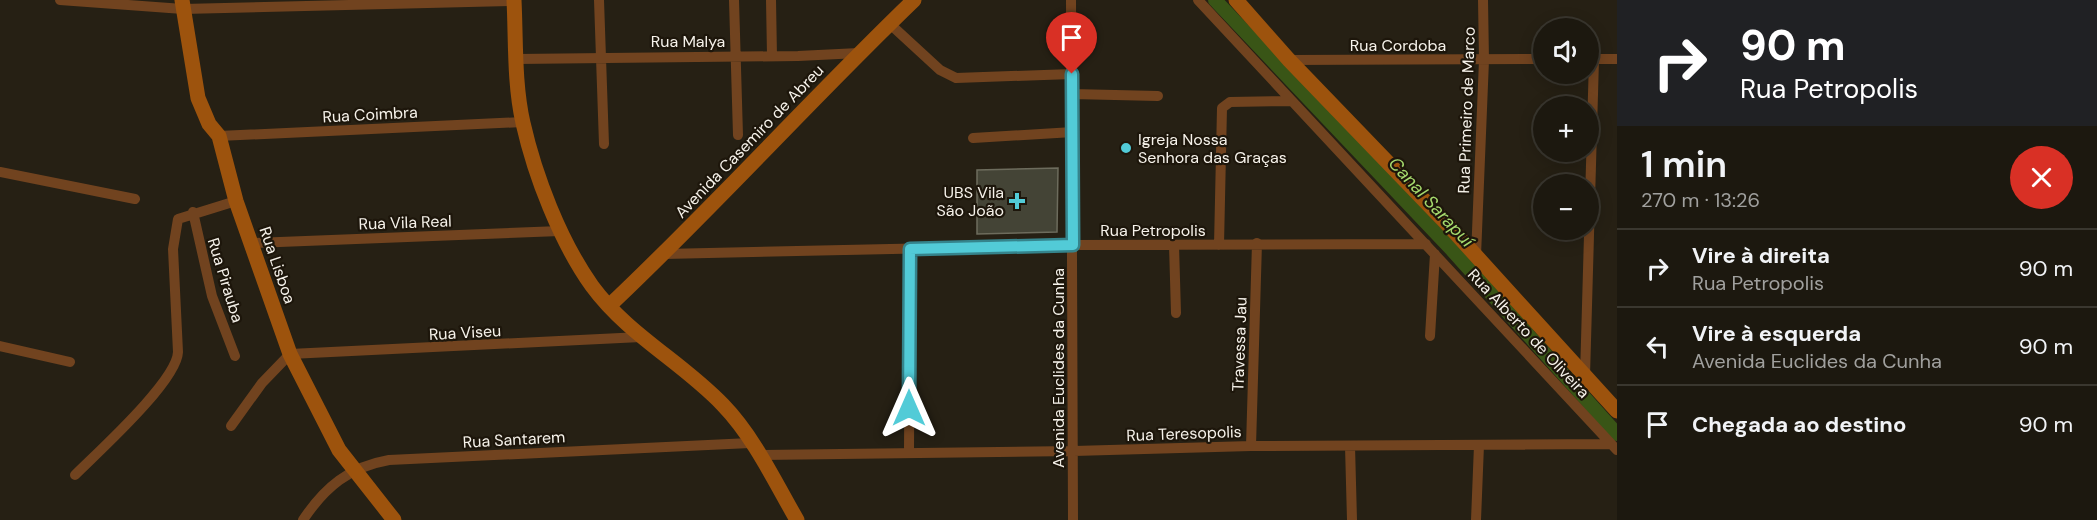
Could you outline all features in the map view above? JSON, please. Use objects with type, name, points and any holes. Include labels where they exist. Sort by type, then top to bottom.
[{"type":"main road","points":[[514,0],[523,122],[560,231],[592,285],[609,306],[641,337],[704,387],[725,407],[754,449],[797,520]]},
{"type":"main road","name":"Avenida Casemiro de Abreu","points":[[609,306],[664,254],[859,52],[914,0]]},
{"type":"main road","points":[[1236,0],[1289,60],[1476,256],[1617,411]]},
{"type":"main road","name":"Rua Lisboa","points":[[183,4],[198,98],[209,124],[219,136],[236,201],[290,354],[327,430],[394,520]]},
{"type":"street","points":[[62,0],[183,4],[514,0]]},
{"type":"street","points":[[599,0],[604,144]]},
{"type":"street","points":[[734,0],[738,135]]},
{"type":"street","points":[[771,0],[772,56]]},
{"type":"street","name":"Avenida Euclides da Cunha","points":[[1071,0],[1074,520]]},
{"type":"street","name":"Rua Alberto de Oliveira","points":[[1198,0],[1614,447]]},
{"type":"street","name":"Rua Primeiro de Marco","points":[[1476,256],[1484,60],[1483,0]]},
{"type":"street","points":[[890,24],[940,70],[957,78],[1072,74]]},
{"type":"street","name":"Rua Malya","points":[[517,59],[601,56],[772,56],[859,52]]},
{"type":"street","name":"Rua Cordoba","points":[[1289,60],[1533,59]]},
{"type":"street","points":[[1599,59],[1617,59]]},
{"type":"street","points":[[1585,376],[1591,84]]},
{"type":"street","points":[[1072,94],[1158,96]]},
{"type":"street","points":[[1219,245],[1222,108],[1230,102],[1292,101]]},
{"type":"street","name":"Rua Coimbra","points":[[219,136],[523,122]]},
{"type":"street","points":[[973,138],[1073,132]]},
{"type":"street","points":[[0,172],[135,199]]},
{"type":"street","points":[[75,476],[130,420],[176,364],[178,352],[173,249],[176,223],[182,215],[236,201]]},
{"type":"street","name":"Rua Pirauba","points":[[193,212],[212,296],[235,356]]},
{"type":"street","name":"Rua Vila Real","points":[[252,243],[560,231]]},
{"type":"street","name":"Travessa Jau","points":[[1251,446],[1257,243]]},
{"type":"street","name":"Rua Petropolis","points":[[664,254],[1073,245],[1426,244]]},
{"type":"street","points":[[1174,245],[1176,313]]},
{"type":"street","points":[[909,453],[910,249]]},
{"type":"street","points":[[1430,336],[1436,254]]},
{"type":"street","name":"Rua Viseu","points":[[290,354],[641,337]]},
{"type":"street","points":[[0,346],[70,362]]},
{"type":"street","points":[[231,426],[262,383],[290,354]]},
{"type":"street","points":[[1476,520],[1479,445]]},
{"type":"street","name":"Rua Teresopolis","points":[[754,449],[909,453],[1251,446],[1614,447]]},
{"type":"street","points":[[1350,446],[1352,520]]},
{"type":"street","name":"Rua Santarem","points":[[303,520],[332,484],[354,469],[389,460],[754,449]]},
{"type":"building","name":"UBS Vila São João","points":[[1058,168],[1057,232],[977,234],[977,170]]},
{"type":"waterway","name":"Canal Sarapuí","points":[[1215,0],[1452,250],[1617,434]]},
{"type":"place","name":"Igreja Nossa Senhora das Graças","points":[[1126,148]]},
{"type":"place","name":"UBS Vila São João","points":[[1017,201]]},
{"type":"route","points":[[909,408],[910,249],[1073,245],[1072,74]]}]
